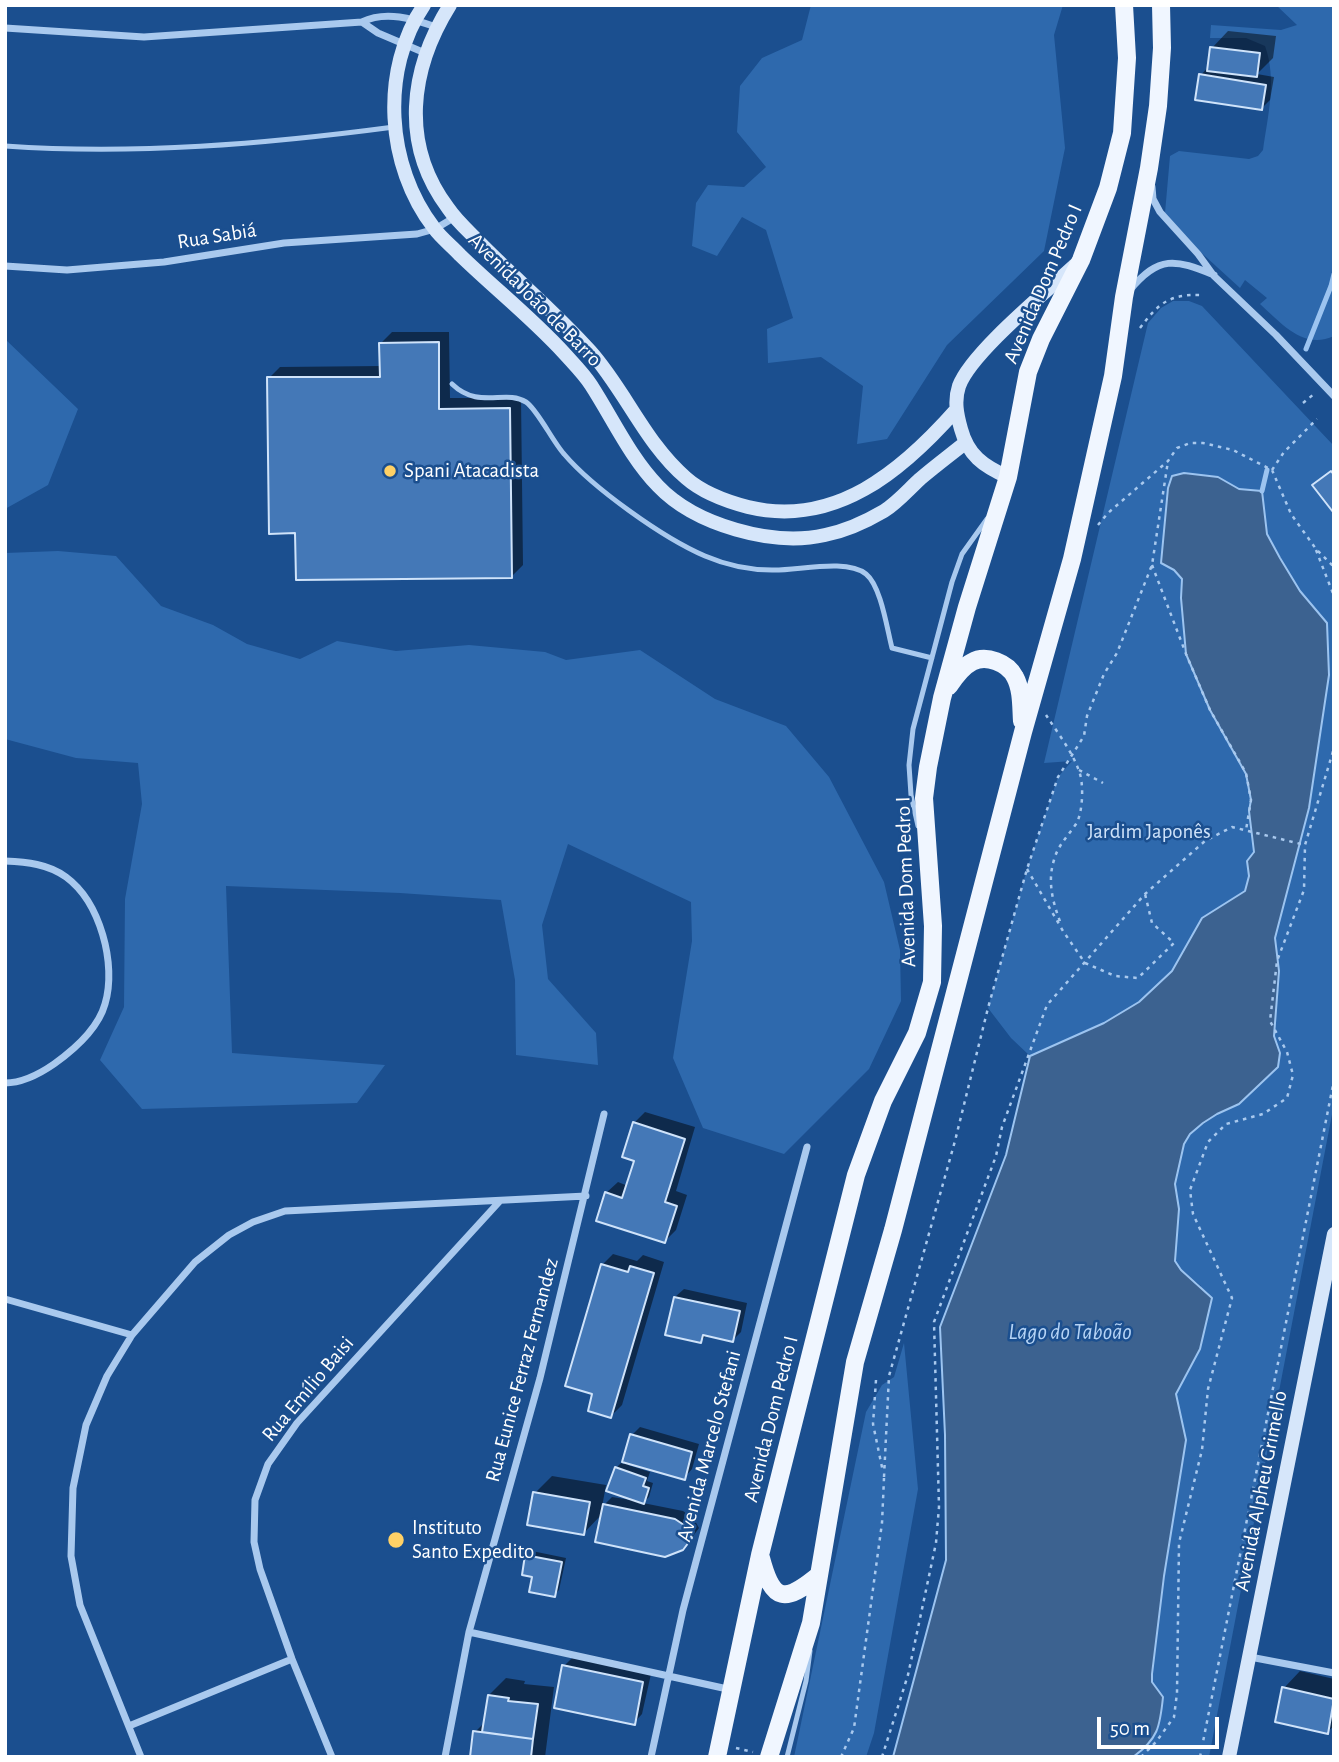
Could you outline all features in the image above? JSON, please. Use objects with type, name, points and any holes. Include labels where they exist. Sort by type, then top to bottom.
[{"type":"main road","name":"Avenida Dom Pedro I","points":[[717,1757],[760,1555],[856,1175],[883,1101],[917,1033],[932,982],[933,926],[924,798],[942,698],[1008,477],[1028,372],[1041,339],[1081,260],[1108,188],[1122,133],[1127,58],[1124,5]]},
{"type":"main road","points":[[765,1755],[811,1623],[855,1362],[893,1230],[1023,732],[1072,559],[1114,376],[1124,297],[1149,169],[1159,94],[1161,5]]},
{"type":"main road","points":[[942,698],[959,672],[973,661],[988,659],[1001,663],[1014,674],[1019,687],[1023,732]]},
{"type":"main road","points":[[760,1555],[768,1583],[776,1592],[788,1595],[799,1591],[819,1575]]},
{"type":"street","name":"Avenida João de Barro","points":[[424,5],[414,19],[403,45],[394,88],[394,127],[413,192],[435,229],[562,351],[589,382],[633,455],[659,487],[708,519],[747,533],[787,538],[825,535],[886,510],[965,443]]},
{"type":"street","name":"Avenida João de Barro","points":[[450,5],[436,27],[425,53],[416,86],[420,149],[430,179],[455,217],[574,333],[600,362],[646,430],[678,469],[705,491],[732,503],[766,511],[813,510],[850,498],[877,483],[911,455],[956,410]]},
{"type":"street","points":[[5,28],[144,37],[362,22],[381,16],[414,19],[436,27]]},
{"type":"street","points":[[362,22],[378,33],[425,53]]},
{"type":"street","points":[[1149,169],[1153,199],[1160,212],[1214,276],[1334,396]]},
{"type":"street","points":[[435,229],[455,217]]},
{"type":"street","name":"Rua Sabiá","points":[[5,266],[67,270],[164,262],[284,243],[417,234],[435,229]]},
{"type":"street","points":[[1008,477],[981,463],[965,443],[956,410],[959,387],[970,366],[1081,260]]},
{"type":"street","points":[[1124,297],[1153,267],[1167,262],[1181,262],[1214,276]]},
{"type":"street","points":[[5,860],[34,862],[65,877],[87,898],[102,931],[108,965],[105,1004],[91,1030],[69,1053],[41,1073],[5,1083]]},
{"type":"street","name":"Rua Eunice Ferraz Fernandez","points":[[445,1757],[469,1632],[540,1378],[604,1114]]},
{"type":"street","name":"Avenida Marcelo Stefani","points":[[651,1757],[683,1611],[807,1147]]},
{"type":"street","points":[[141,1757],[80,1605],[71,1556],[73,1488],[86,1426],[107,1376],[132,1335],[195,1262],[229,1235],[253,1222],[285,1211],[586,1196]]},
{"type":"street","name":"Rua Emílio Baisi","points":[[332,1757],[260,1569],[254,1542],[255,1500],[268,1464],[297,1423],[499,1202]]},
{"type":"street","name":"Avenida Alpheu Grimello","points":[[1229,1757],[1334,1234]]},
{"type":"street","points":[[5,1299],[132,1335]]},
{"type":"street","points":[[469,1632],[732,1690]]},
{"type":"street","points":[[1250,1657],[1334,1674]]},
{"type":"street","points":[[129,1726],[292,1658]]},
{"type":"lane","points":[[5,146],[64,150],[158,150],[394,127]]},
{"type":"lane","points":[[452,384],[461,393],[477,398],[516,399],[526,402],[533,408],[563,453],[579,470],[645,522],[704,556],[734,566],[771,570],[840,566],[856,568],[868,575],[876,586],[892,648],[932,658]]},
{"type":"lane","points":[[931,886],[911,795],[909,765],[913,729],[962,554],[1000,503]]},
{"type":"lane","points":[[787,1757],[806,1681],[811,1623]]},
{"type":"path","points":[[1140,328],[1171,297],[1200,295]]},
{"type":"path","points":[[1272,470],[1284,452],[1317,418]]},
{"type":"path","points":[[1098,526],[1108,513],[1168,461],[1177,448],[1190,443],[1203,443],[1233,450],[1272,470],[1291,514],[1316,549],[1334,567]]},
{"type":"path","points":[[841,1757],[855,1728],[882,1523],[889,1376],[956,1141],[988,1008],[1027,869],[1058,777],[1084,736],[1087,716],[1104,674],[1117,653],[1152,565],[1168,461]]},
{"type":"path","points":[[1316,549],[1334,596]]},
{"type":"path","points":[[1152,565],[1210,710],[1246,774],[1251,800],[1246,830]]},
{"type":"path","points":[[1034,694],[1079,771],[1083,789],[1078,822],[1062,840],[1053,861],[1053,901],[1063,931]]},
{"type":"path","points":[[1141,1757],[1174,1717],[1177,1693],[1179,1543],[1202,1450],[1208,1389],[1233,1298],[1193,1214],[1190,1190],[1208,1142],[1226,1124],[1263,1114],[1287,1098],[1293,1075],[1287,1052],[1270,1021],[1277,961],[1304,890],[1305,845],[1334,748]]},
{"type":"path","points":[[1079,771],[1103,783]]},
{"type":"path","points":[[882,1757],[908,1675],[936,1543],[939,1507],[934,1322],[996,1156],[1002,1127],[1021,1071],[1047,1006],[1145,894],[1205,841],[1233,827],[1305,845]]},
{"type":"path","points":[[1027,869],[1085,963],[1115,976],[1138,978],[1174,943],[1152,923],[1145,894]]},
{"type":"path","points":[[1200,1757],[1334,1080]]},
{"type":"path","points":[[876,1380],[873,1424],[884,1477]]},
{"type":"path","points":[[733,1748],[765,1755]]},
{"type":"green space","points":[[811,5],[1063,5],[1054,35],[1065,148],[1044,251],[947,345],[887,439],[857,444],[863,386],[821,357],[768,363],[767,329],[793,318],[766,230],[742,217],[717,256],[692,246],[696,203],[708,185],[744,187],[766,167],[737,132],[740,86],[762,58],[802,40]]},
{"type":"green space","points":[[1276,5],[1334,5],[1334,336],[1323,339],[1302,337],[1284,326],[1260,304],[1267,298],[1245,280],[1240,288],[1183,236],[1165,213],[1170,156],[1179,151],[1249,159],[1258,156],[1263,150],[1271,84],[1265,46],[1246,38],[1210,38],[1211,25],[1281,30],[1297,25]]},
{"type":"green space","name":"Jardim Japonês","points":[[1173,301],[1189,301],[1202,306],[1334,446],[1334,1104],[1209,1757],[1133,1757],[1148,1746],[1156,1690],[1152,1674],[1164,1576],[1186,1440],[1176,1394],[1200,1348],[1201,1286],[1181,1270],[1175,1261],[1179,1209],[1175,1184],[1184,1144],[1190,1134],[1217,1114],[1239,1104],[1272,1074],[1280,1053],[1274,1036],[1279,971],[1275,938],[1309,808],[1300,591],[1267,534],[1261,491],[1239,489],[1218,477],[1172,476],[1168,488],[1161,563],[1174,570],[1182,579],[1186,654],[1210,710],[1246,773],[1251,800],[1249,811],[1254,853],[1247,861],[1249,876],[1245,891],[1202,918],[1172,971],[1139,1002],[1104,1023],[1030,1056],[1011,1038],[988,1008],[1027,869],[1058,777],[1072,761],[1044,763],[1148,323],[1161,308]]},
{"type":"green space","points":[[5,339],[78,409],[48,485],[5,509]]},
{"type":"green space","points":[[58,551],[116,556],[161,606],[213,625],[247,644],[300,659],[337,641],[396,651],[469,645],[545,652],[566,660],[640,650],[715,699],[786,726],[829,777],[884,882],[900,950],[901,1001],[869,1069],[784,1154],[703,1128],[673,1058],[692,941],[691,902],[568,844],[542,925],[548,979],[596,1033],[598,1065],[516,1055],[515,980],[501,900],[226,886],[232,1053],[385,1065],[357,1103],[142,1109],[100,1060],[124,1007],[125,899],[142,804],[138,763],[76,758],[5,739],[5,553]]},
{"type":"green space","points":[[904,1343],[918,1489],[874,1733],[866,1757],[794,1757],[866,1412],[882,1385],[894,1377]]},
{"type":"water","name":"Lago do Taboão","points":[[1184,473],[1218,477],[1239,489],[1262,491],[1267,534],[1300,591],[1327,623],[1329,675],[1309,808],[1275,938],[1279,971],[1274,1036],[1280,1053],[1278,1067],[1239,1104],[1217,1114],[1190,1134],[1184,1144],[1175,1184],[1179,1209],[1175,1261],[1181,1270],[1212,1298],[1200,1349],[1176,1394],[1186,1440],[1164,1576],[1152,1674],[1152,1682],[1163,1697],[1161,1716],[1153,1738],[1133,1757],[893,1757],[946,1560],[945,1435],[940,1327],[1006,1155],[1030,1056],[1104,1023],[1139,1002],[1172,971],[1202,918],[1245,891],[1249,876],[1247,861],[1254,852],[1249,811],[1251,800],[1246,774],[1210,710],[1186,654],[1182,579],[1174,570],[1161,563],[1168,488],[1172,476]]},
{"type":"building","points":[[1210,47],[1260,53],[1257,77],[1207,71]]},
{"type":"building","points":[[1199,74],[1266,85],[1262,110],[1195,100]]},
{"type":"building","name":"Spani Atacadista","points":[[439,342],[439,409],[510,408],[512,578],[296,580],[295,533],[269,534],[267,377],[380,377],[379,343]]},
{"type":"building","points":[[1331,471],[1334,475],[1333,512],[1312,485]]},
{"type":"building","points":[[633,1122],[685,1139],[665,1202],[677,1206],[665,1243],[596,1221],[605,1192],[622,1198],[634,1161],[622,1157]]},
{"type":"building","points":[[601,1264],[628,1272],[630,1266],[654,1273],[611,1418],[588,1411],[592,1394],[565,1386]]},
{"type":"building","points":[[674,1297],[740,1311],[733,1342],[703,1335],[701,1343],[665,1335]]},
{"type":"building","points":[[630,1434],[692,1452],[685,1480],[622,1462]]},
{"type":"building","points":[[615,1467],[646,1478],[643,1486],[649,1488],[644,1504],[606,1491]]},
{"type":"building","points":[[533,1492],[590,1502],[584,1535],[527,1525]]},
{"type":"building","points":[[603,1504],[675,1519],[687,1527],[692,1538],[683,1550],[665,1557],[595,1542]]},
{"type":"building","points":[[525,1555],[562,1562],[555,1597],[529,1592],[532,1577],[522,1575]]},
{"type":"building","points":[[562,1665],[643,1682],[635,1725],[554,1708]]},
{"type":"building","points":[[1282,1687],[1334,1699],[1328,1734],[1275,1722]]},
{"type":"building","points":[[488,1695],[509,1698],[508,1701],[538,1704],[533,1739],[482,1732]]},
{"type":"building","points":[[473,1731],[533,1739],[531,1757],[470,1757]]},
{"type":"waterway","points":[[1306,349],[1334,274]]},
{"type":"waterway","points":[[1262,491],[1267,470]]},
{"type":"place","name":"Spani Atacadista","points":[[390,471]]},
{"type":"place","name":"Instituto Santo Expedito","points":[[396,1540]]}]
